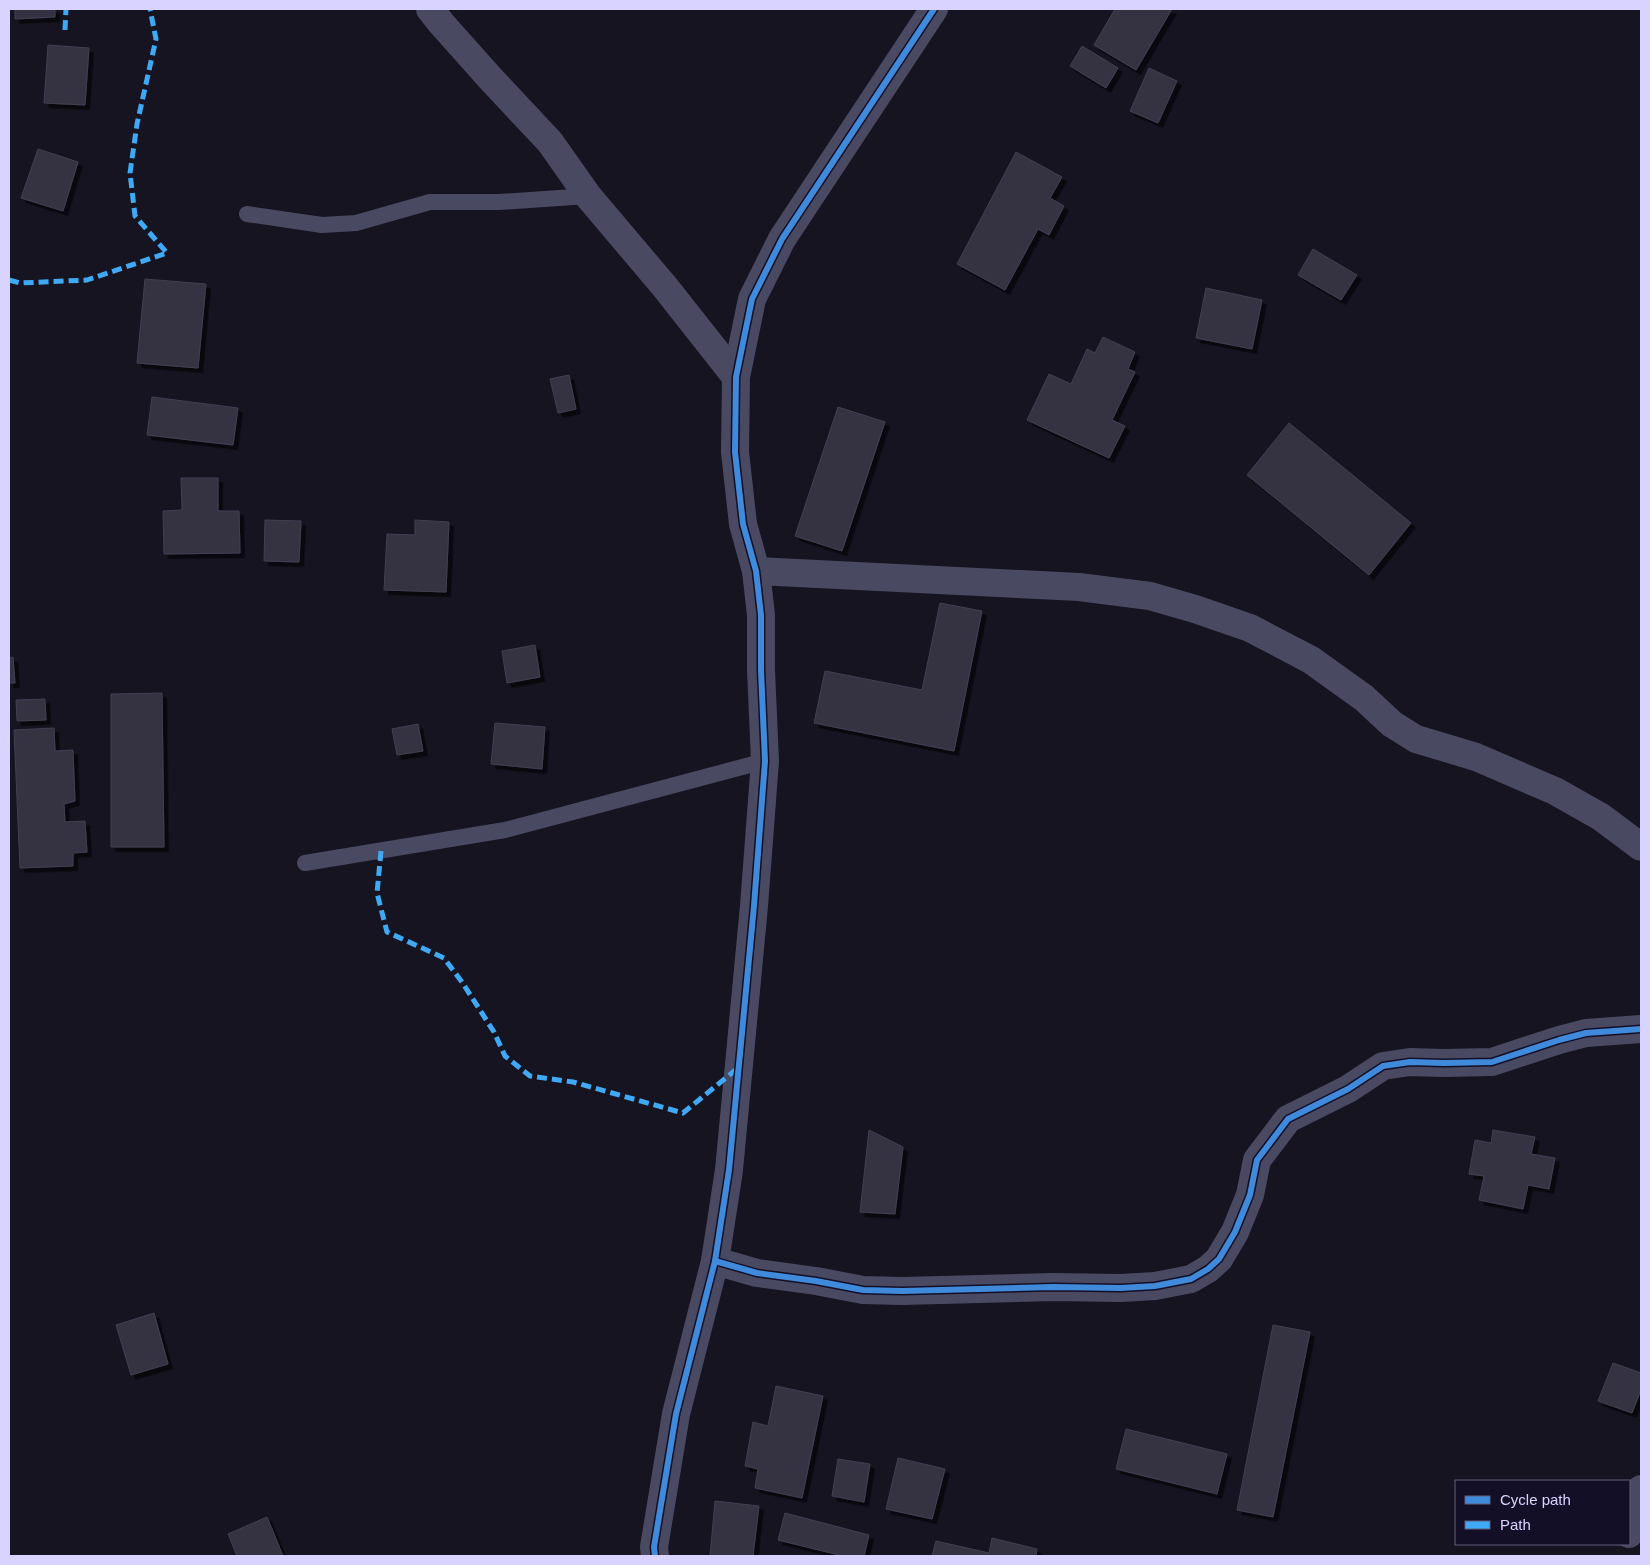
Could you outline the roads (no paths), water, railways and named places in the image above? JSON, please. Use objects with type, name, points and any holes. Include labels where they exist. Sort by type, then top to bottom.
[{"type":"street","points":[[430,9],[490,78],[550,142],[588,196],[736,377]]},
{"type":"street","points":[[654,1556],[676,1414],[716,1261],[730,1170],[765,761],[761,670],[761,615],[756,571],[743,524],[735,452],[736,377],[752,299],[782,239],[934,9]]},
{"type":"street","points":[[756,571],[1079,586],[1150,596],[1195,609],[1250,628],[1311,660],[1364,698],[1392,724],[1416,739],[1476,757],[1555,791],[1601,817],[1641,847]]},
{"type":"street","points":[[716,1261],[757,1273],[863,1290],[1053,1286],[1121,1288],[1155,1286],[1191,1279],[1208,1269],[1219,1259],[1235,1232],[1250,1195],[1257,1160],[1288,1119],[1348,1089],[1383,1066],[1410,1062],[1443,1064],[1492,1062],[1586,1032],[1641,1030]]},
{"type":"street","points":[[1630,1530],[1641,1489]]},
{"type":"lane","points":[[247,214],[322,225],[356,223],[430,202],[499,202],[588,196]]},
{"type":"lane","points":[[305,863],[504,830],[765,761]]}]
